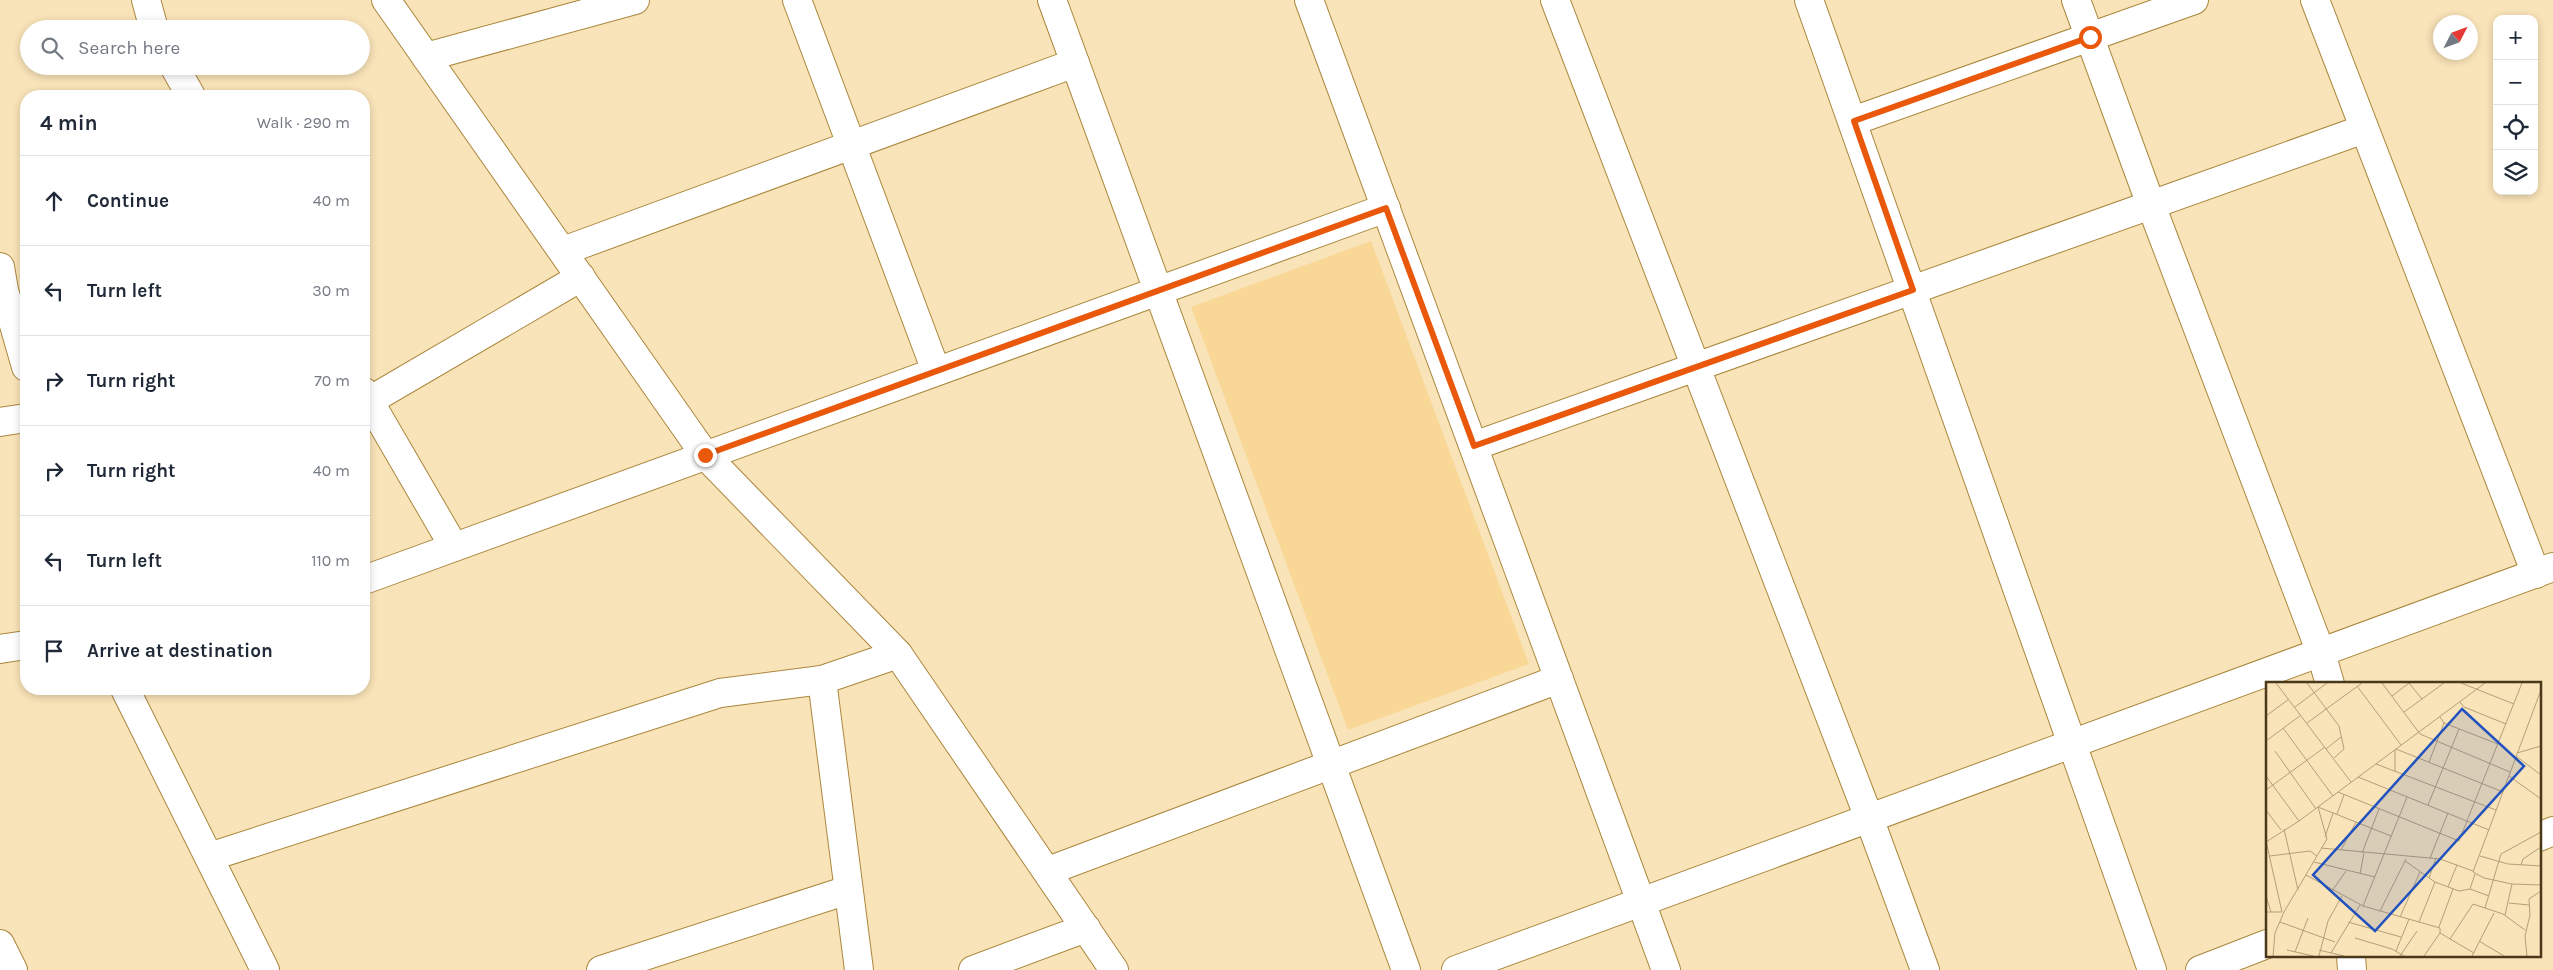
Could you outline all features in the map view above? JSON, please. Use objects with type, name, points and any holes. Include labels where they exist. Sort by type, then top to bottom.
[{"type":"street","points":[[146,0],[152,20]]},
{"type":"street","points":[[386,0],[705,455],[898,654],[1114,970]]},
{"type":"street","points":[[426,57],[634,0]]},
{"type":"street","points":[[797,0],[936,371]]},
{"type":"street","points":[[1052,0],[1406,970]]},
{"type":"street","points":[[1309,0],[1666,970]]},
{"type":"street","points":[[1555,0],[1694,367],[1869,818],[1925,970]]},
{"type":"street","points":[[1809,0],[1854,121],[2152,970]]},
{"type":"street","points":[[2076,0],[2151,205],[2321,653],[2329,682]]},
{"type":"street","points":[[1854,121],[2194,0]]},
{"type":"street","points":[[1456,970],[2544,571],[2364,129],[2315,0]]},
{"type":"street","points":[[563,252],[1075,63]]},
{"type":"street","points":[[179,75],[188,90]]},
{"type":"street","points":[[1474,446],[2364,129]]},
{"type":"street","points":[[370,578],[1386,208]]},
{"type":"street","points":[[370,395],[581,277]]},
{"type":"street","points":[[10,281],[20,335]]},
{"type":"street","points":[[370,404],[454,547]]},
{"type":"street","points":[[0,422],[20,419]]},
{"type":"street","points":[[0,649],[20,646]]},
{"type":"street","points":[[209,857],[720,693],[822,680],[898,654]]},
{"type":"street","points":[[1048,871],[1559,679]]},
{"type":"street","points":[[822,680],[858,970]]},
{"type":"street","points":[[128,695],[265,970]]},
{"type":"street","points":[[2540,837],[2553,832]]},
{"type":"street","points":[[601,970],[848,890]]},
{"type":"street","points":[[973,970],[1086,928]]},
{"type":"street","points":[[0,944],[13,970]]},
{"type":"street","points":[[2200,970],[2266,944]]},
{"type":"shaded area","points":[[1371,241],[1529,664],[1348,730],[1191,307]]},
{"type":"route","points":[[705,455],[1386,208],[1474,446],[1913,290],[1854,121],[2090,37]]}]
